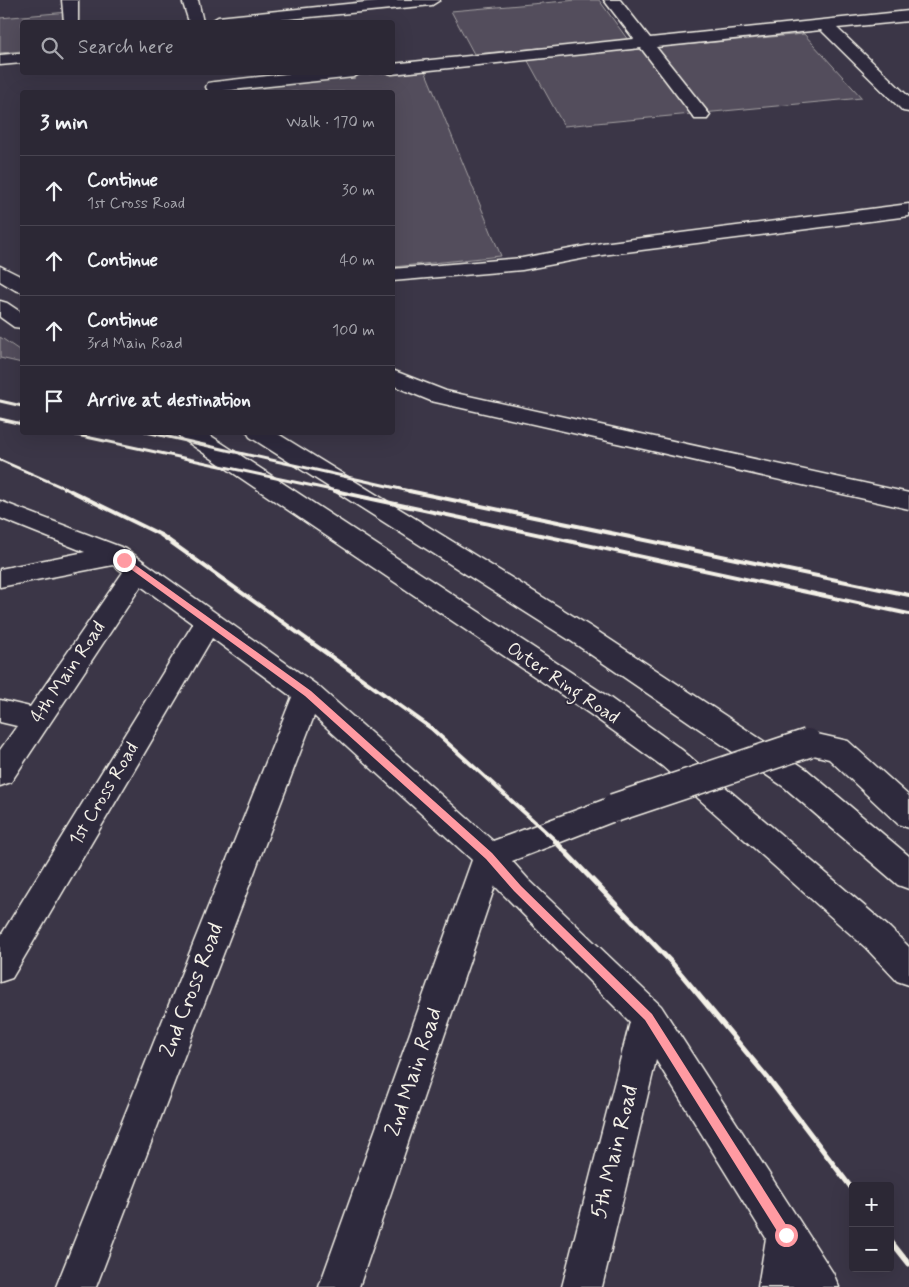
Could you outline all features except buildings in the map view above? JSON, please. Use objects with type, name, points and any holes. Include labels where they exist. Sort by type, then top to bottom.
[{"type":"main road","points":[[70,0],[72,20]]},
{"type":"main road","points":[[190,0],[195,20]]},
{"type":"main road","points":[[237,20],[432,0]]},
{"type":"main road","points":[[612,0],[701,115]]},
{"type":"main road","points":[[395,69],[909,16]]},
{"type":"main road","points":[[825,25],[909,108]]},
{"type":"main road","points":[[0,60],[20,58]]},
{"type":"main road","points":[[213,84],[319,75]]},
{"type":"main road","points":[[395,275],[522,264],[602,249],[909,210]]},
{"type":"main road","points":[[0,272],[20,285]]},
{"type":"main road","points":[[0,307],[20,321]]},
{"type":"main road","points":[[395,378],[439,396],[909,501]]},
{"type":"main road","name":"Outer Ring Road","points":[[193,435],[600,706],[672,758],[878,938],[909,970]]},
{"type":"main road","points":[[263,435],[581,634],[787,773],[909,875]]},
{"type":"main road","points":[[0,509],[127,563],[209,621],[308,694],[489,856],[517,888],[649,1017],[819,1287]]},
{"type":"main road","points":[[0,578],[127,563]]},
{"type":"main road","name":"4th Main Road","points":[[0,774],[36,719],[127,563]]},
{"type":"main road","name":"1st Cross Road","points":[[0,967],[209,621]]},
{"type":"main road","name":"2nd Cross Road","points":[[76,1287],[308,694]]},
{"type":"main road","points":[[0,711],[36,719]]},
{"type":"main road","points":[[489,856],[614,808],[808,743],[838,749],[909,815]]},
{"type":"main road","name":"2nd Main Road","points":[[339,1287],[489,856]]},
{"type":"main road","name":"5th Main Road","points":[[582,1287],[649,1017]]},
{"type":"main road","points":[[778,1287],[786,1235]]},
{"type":"shaded area","points":[[577,0],[599,0],[628,40],[474,54],[451,11]]},
{"type":"shaded area","points":[[68,12],[68,20],[20,20],[20,51],[0,53],[0,18]]},
{"type":"shaded area","points":[[804,34],[862,98],[564,126],[527,59]]},
{"type":"shaded area","points":[[424,68],[501,256],[395,267],[395,90],[236,90],[246,85],[358,75],[395,75],[395,72]]},
{"type":"shaded area","points":[[0,337],[20,351],[20,363],[0,358]]},
{"type":"railway","points":[[0,401],[20,406]]},
{"type":"railway","points":[[0,419],[20,424]]},
{"type":"railway","points":[[77,435],[341,492]]},
{"type":"railway","points":[[159,435],[414,492]]},
{"type":"railway","points":[[0,460],[73,492]]},
{"type":"railway","points":[[71,491],[161,535],[431,728],[557,842]]},
{"type":"railway","points":[[335,491],[909,614]]},
{"type":"railway","points":[[409,491],[909,595]]},
{"type":"railway","points":[[555,841],[672,963],[767,1077],[849,1185]]},
{"type":"railway","points":[[894,1245],[909,1264]]},
{"type":"route","points":[[124,560],[308,694],[489,856],[517,888],[649,1017],[786,1235]]}]
